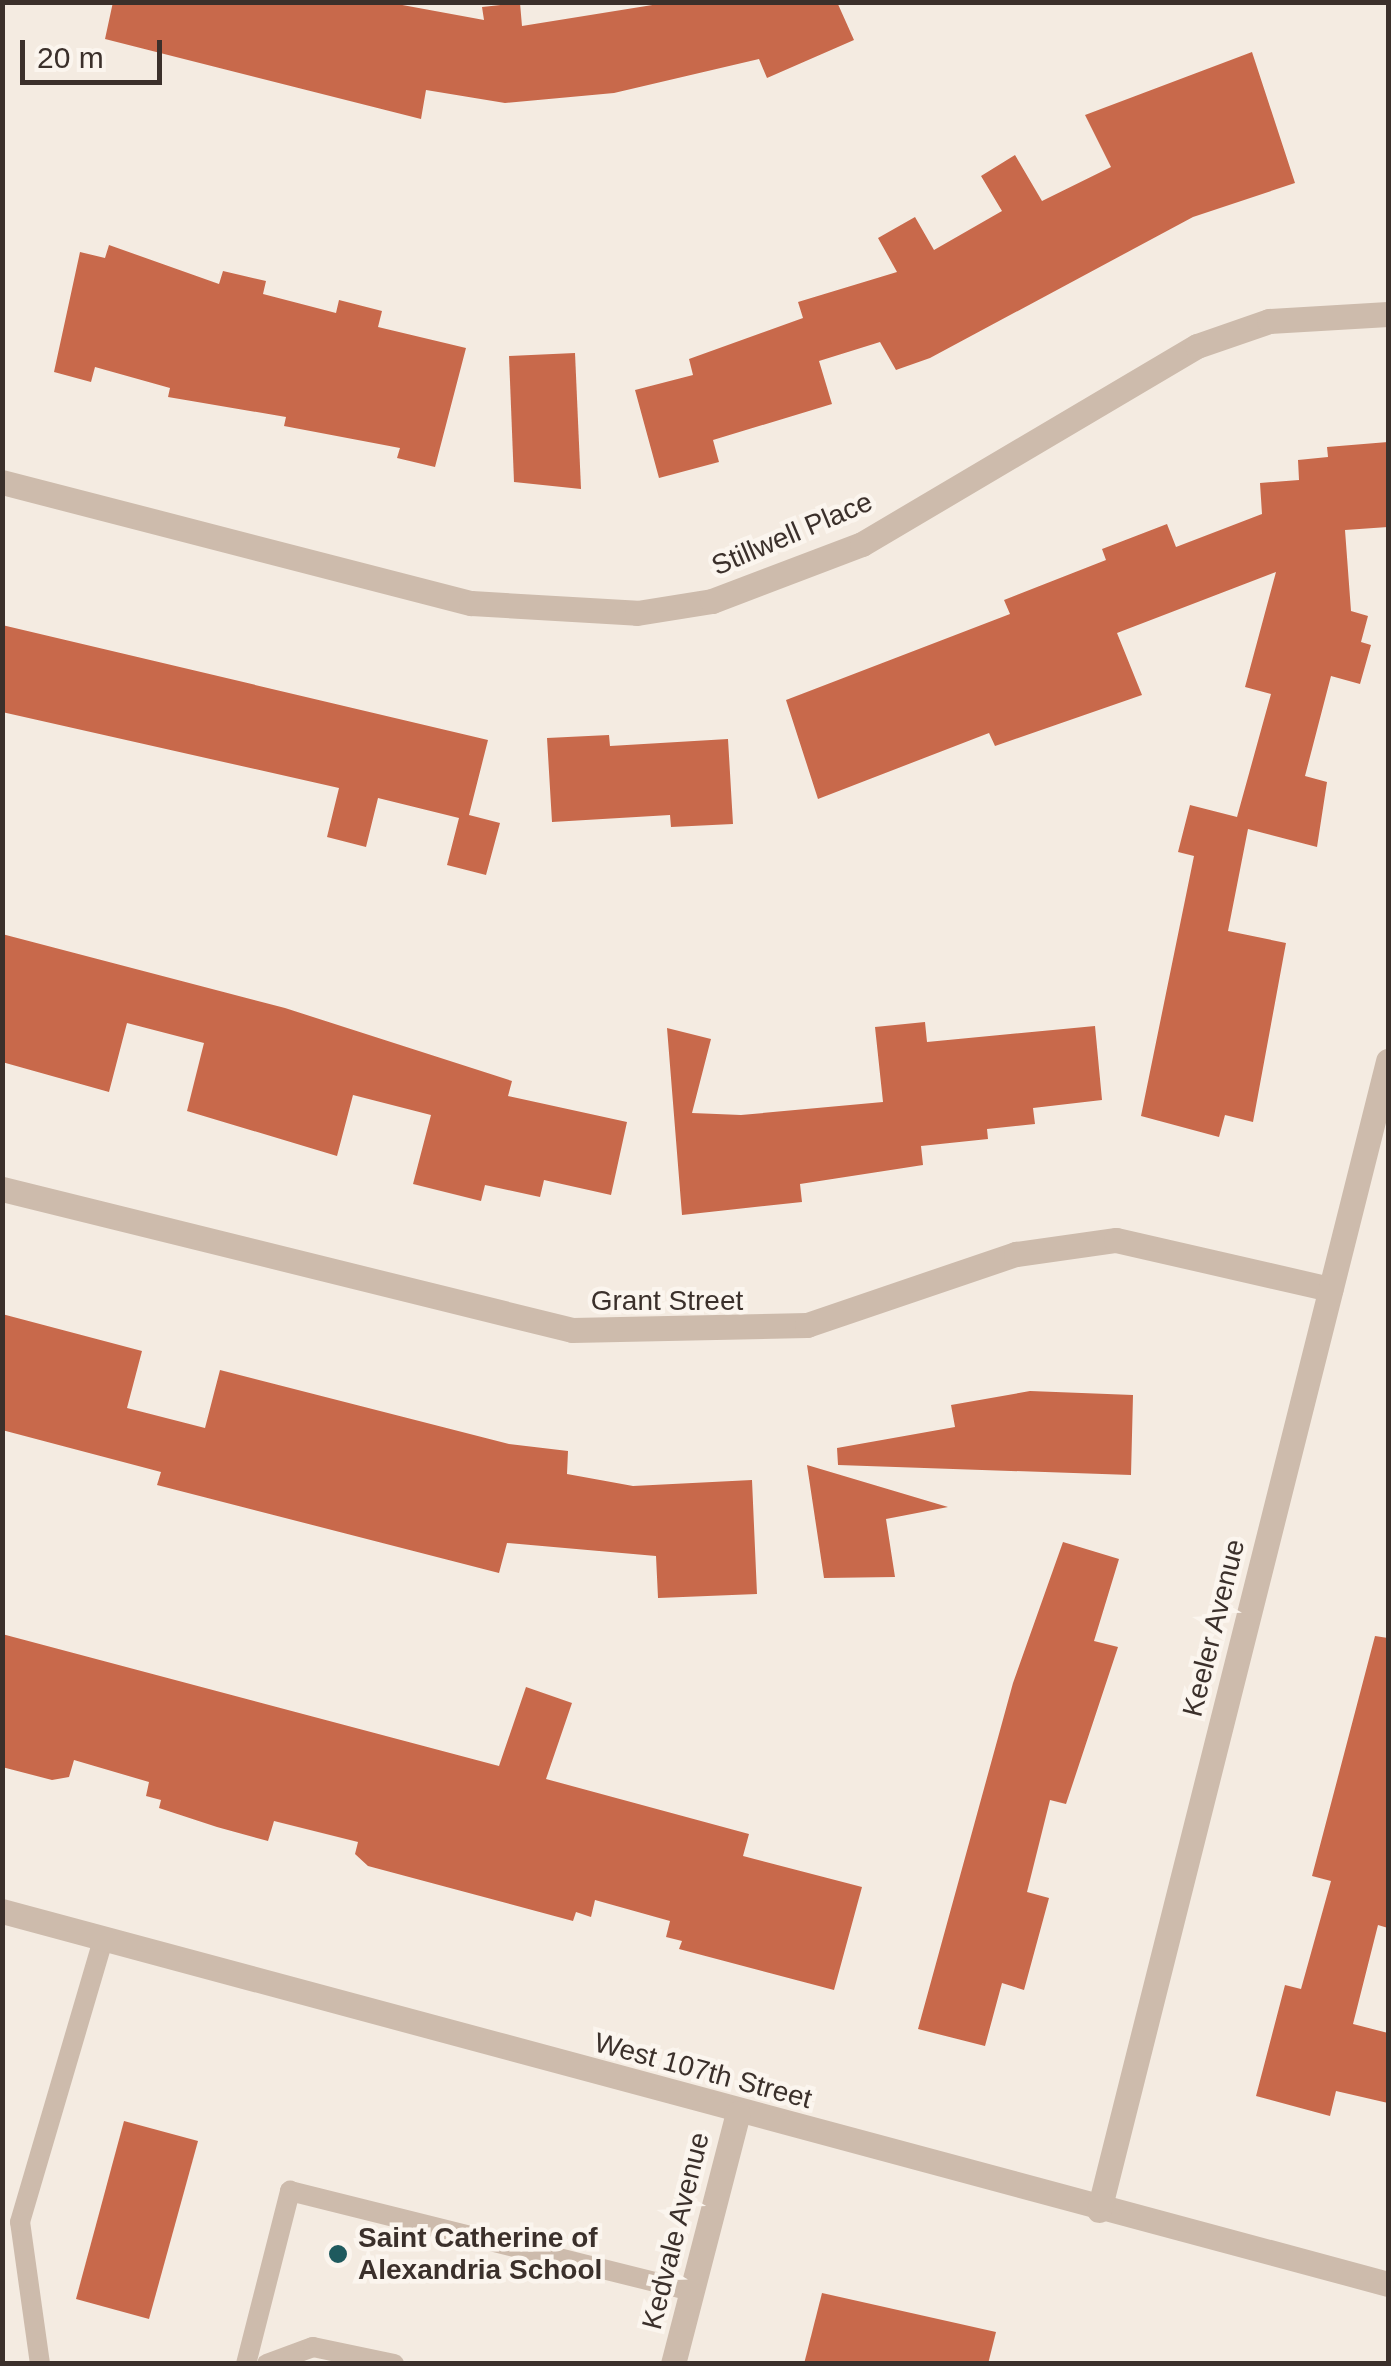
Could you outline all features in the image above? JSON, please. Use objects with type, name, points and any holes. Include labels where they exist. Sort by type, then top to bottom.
[{"type":"street","name":"Stillwell Place","points":[[2,482],[472,603],[636,612],[712,601],[862,544],[1197,346],[1270,321],[1388,314]]},
{"type":"street","name":"Keeler Avenue","points":[[1099,2210],[1388,1062]]},
{"type":"street","name":"Grant Street","points":[[2,1189],[572,1330],[808,1325],[1016,1254],[1116,1240],[1330,1289]]},
{"type":"street","name":"West 107th Street","points":[[2,1911],[738,2113],[1388,2284]]},
{"type":"street","name":"Kedvale Avenue","points":[[674,2364],[738,2113]]},
{"type":"lane","points":[[40,2364],[20,2222],[104,1937]]},
{"type":"lane","points":[[246,2364],[290,2191],[692,2291]]},
{"type":"lane","points":[[267,2364],[313,2347],[394,2364]]},
{"type":"building","points":[[113,2],[386,2],[484,20],[482,7],[520,3],[522,26],[671,2],[837,2],[854,40],[767,78],[759,59],[614,93],[505,103],[426,90],[421,119],[105,39]]},
{"type":"building","points":[[1252,52],[1295,183],[1193,217],[930,358],[896,370],[880,342],[819,361],[832,404],[713,440],[719,462],[659,478],[635,390],[693,375],[689,359],[803,318],[798,302],[897,272],[878,238],[915,217],[934,250],[1002,211],[981,176],[1015,155],[1042,201],[1111,167],[1085,115]]},
{"type":"building","points":[[109,245],[219,284],[223,271],[266,281],[263,294],[336,313],[339,300],[382,311],[378,327],[466,348],[435,467],[397,458],[400,448],[284,426],[286,417],[168,397],[170,388],[95,367],[91,382],[54,372],[80,252],[105,258]]},
{"type":"building","points":[[575,353],[581,489],[514,482],[509,356]]},
{"type":"building","points":[[1388,442],[1388,527],[1345,530],[1351,611],[1368,616],[1361,642],[1371,645],[1360,684],[1331,676],[1305,776],[1327,782],[1317,847],[1248,829],[1228,931],[1286,943],[1253,1122],[1225,1115],[1219,1137],[1141,1116],[1194,856],[1178,852],[1190,805],[1237,817],[1271,694],[1245,687],[1276,572],[1117,633],[1142,695],[995,746],[989,733],[818,799],[786,700],[1010,614],[1004,600],[1106,560],[1102,549],[1167,524],[1176,547],[1262,514],[1260,483],[1299,480],[1298,460],[1328,457],[1327,447]]},
{"type":"building","points":[[2,625],[488,740],[469,815],[500,823],[486,875],[447,865],[459,818],[378,798],[366,847],[327,837],[339,788],[2,712]]},
{"type":"building","points":[[609,735],[610,746],[728,739],[733,824],[671,827],[670,815],[552,822],[547,738]]},
{"type":"building","points":[[2,934],[285,1008],[512,1081],[508,1096],[627,1122],[611,1195],[544,1180],[540,1197],[485,1185],[481,1201],[413,1184],[431,1115],[353,1095],[337,1156],[187,1111],[204,1043],[127,1023],[109,1092],[2,1062]]},
{"type":"building","points":[[925,1022],[927,1042],[1095,1026],[1102,1100],[1033,1108],[1035,1124],[987,1129],[988,1139],[921,1146],[923,1165],[800,1184],[802,1202],[682,1215],[667,1028],[711,1039],[692,1113],[741,1115],[883,1102],[875,1027]]},
{"type":"building","points":[[2,1314],[142,1351],[127,1408],[205,1428],[220,1370],[509,1444],[568,1451],[567,1474],[633,1486],[752,1480],[757,1594],[658,1598],[656,1556],[507,1543],[499,1573],[157,1485],[161,1472],[2,1430]]},
{"type":"building","points":[[1030,1391],[1133,1395],[1131,1475],[838,1465],[837,1448],[955,1427],[951,1405]]},
{"type":"building","points":[[807,1465],[948,1507],[886,1519],[895,1577],[824,1578]]},
{"type":"building","points":[[1063,1542],[1119,1559],[1094,1641],[1118,1647],[1066,1804],[1050,1800],[1027,1892],[1049,1898],[1024,1990],[1002,1983],[985,2046],[918,2029],[1013,1683]]},
{"type":"building","points":[[2,1634],[499,1766],[526,1687],[572,1703],[546,1779],[749,1834],[743,1856],[862,1887],[834,1990],[679,1949],[682,1941],[666,1937],[670,1921],[595,1900],[591,1917],[576,1912],[573,1921],[368,1866],[355,1854],[358,1842],[274,1821],[268,1841],[217,1827],[159,1808],[161,1800],[146,1796],[149,1782],[74,1760],[69,1777],[52,1780],[2,1767]]},
{"type":"building","points":[[1375,1636],[1388,1638],[1388,1928],[1378,1925],[1353,2024],[1388,2033],[1388,2103],[1336,2091],[1330,2116],[1256,2096],[1285,1985],[1301,1989],[1331,1881],[1312,1876]]},
{"type":"building","points":[[124,2121],[198,2141],[149,2319],[76,2299]]},
{"type":"building","points":[[822,2293],[996,2332],[988,2364],[804,2364]]},
{"type":"place","name":"Saint Catherine of Alexandria School","points":[[338,2254]]}]
